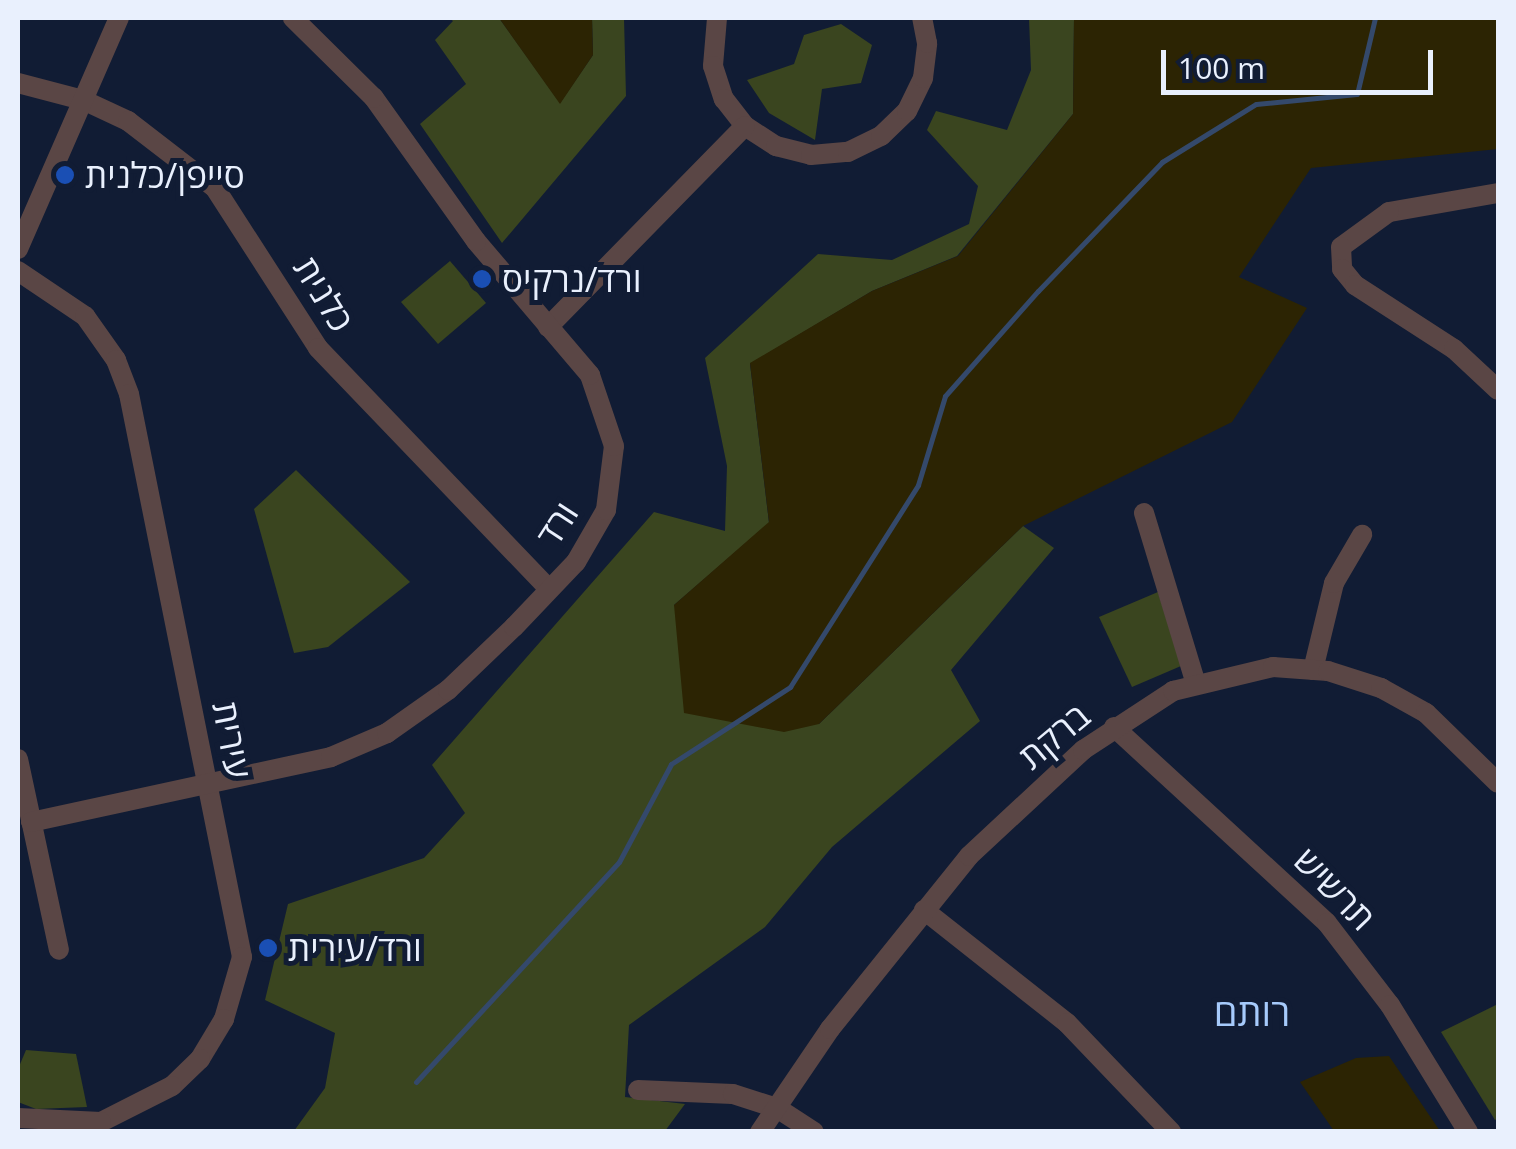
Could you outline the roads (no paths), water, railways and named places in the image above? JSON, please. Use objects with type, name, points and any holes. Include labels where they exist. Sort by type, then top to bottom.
[{"type":"street","points":[[18,249],[118,18]]},
{"type":"street","name":"ורד","points":[[31,822],[331,757],[386,733],[448,690],[549,590],[594,534],[614,469],[601,398],[476,241],[374,98],[292,18]]},
{"type":"street","points":[[717,18],[713,66],[724,98],[745,126],[776,146],[811,155],[848,152],[881,136],[907,111],[923,78],[927,43],[922,18]]},
{"type":"street","name":"כלנית","points":[[18,83],[84,100],[160,140],[215,188],[318,348],[549,590]]},
{"type":"street","points":[[548,327],[745,126]]},
{"type":"street","points":[[1498,193],[1389,212],[1341,246],[1342,269],[1355,285],[1454,349],[1498,390]]},
{"type":"street","name":"עירית","points":[[18,271],[85,316],[122,375],[239,925],[238,980],[200,1059],[172,1086],[115,1125],[82,1128],[18,1118]]},
{"type":"street","points":[[1144,513],[1196,684]]},
{"type":"street","points":[[1313,670],[1334,583],[1362,535]]},
{"type":"street","name":"ברקת","points":[[760,1132],[924,910],[1016,810],[1114,727],[1196,684],[1273,666],[1313,670],[1382,688],[1426,713],[1498,783]]},
{"type":"street","name":"תרשיש","points":[[1114,727],[1327,923],[1390,1006],[1468,1132]]},
{"type":"street","points":[[18,758],[58,950]]},
{"type":"street","points":[[924,910],[1066,1023],[1171,1132]]},
{"type":"street","points":[[638,1090],[734,1094],[776,1108],[814,1132]]},
{"type":"waterway","points":[[416,1082],[619,862],[671,764],[790,687],[918,485],[945,396],[1038,291],[1162,162],[1256,104],[1357,94],[1375,18]]},
{"type":"place","name":"סייפן/כלנית","points":[[65,175]]},
{"type":"place","name":"ורד/נרקיס","points":[[482,279]]},
{"type":"place","name":"ורד/עירית","points":[[268,948]]},
{"type":"district","name":"רותם","points":[[1252,1012]]}]
